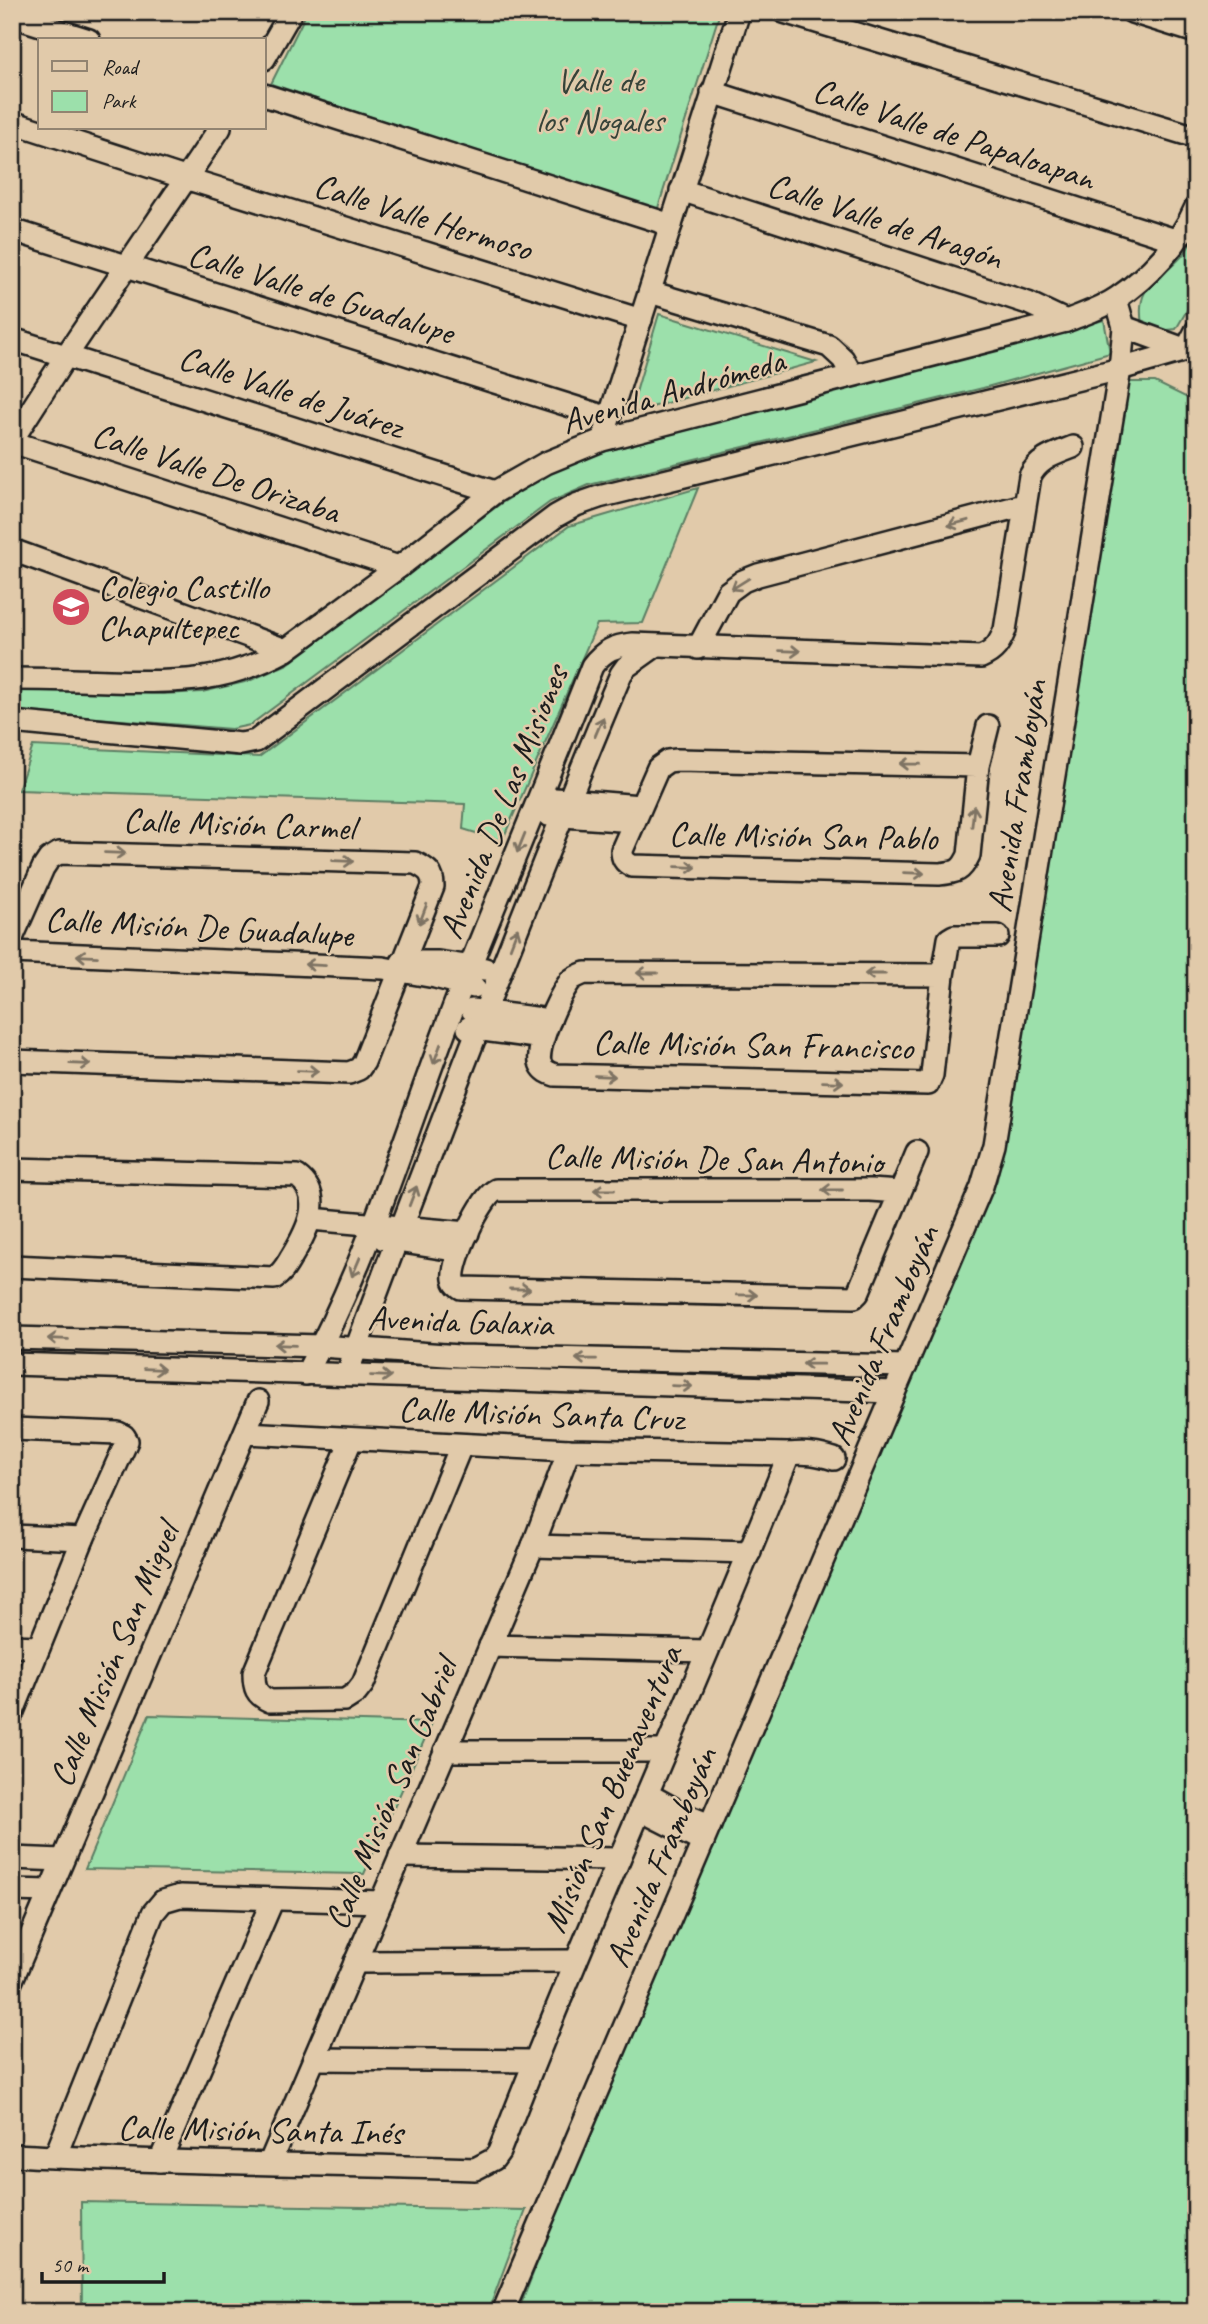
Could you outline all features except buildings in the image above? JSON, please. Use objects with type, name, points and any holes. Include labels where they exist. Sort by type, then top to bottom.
[{"type":"street","points":[[266,56],[291,12]]},
{"type":"street","points":[[603,440],[739,12]]},
{"type":"street","points":[[784,12],[1196,137]]},
{"type":"street","points":[[1132,12],[1196,32]]},
{"type":"street","points":[[12,16],[83,38]]},
{"type":"street","name":"Calle Valle de Papaloapan","points":[[712,92],[1175,240]]},
{"type":"street","points":[[266,96],[671,225]]},
{"type":"street","name":"Calle Valle Hermoso","points":[[12,122],[641,320]]},
{"type":"street","points":[[12,441],[219,130]]},
{"type":"street","name":"Calle Valle de Aragón","points":[[681,190],[1028,303],[1066,321]]},
{"type":"street","name":"Avenida Andrómeda","points":[[12,679],[174,682],[223,675],[267,661],[399,567],[495,492],[546,463],[603,440],[1066,321],[1096,310],[1116,299],[1142,278],[1175,240],[1196,206]]},
{"type":"street","name":"Calle Valle de Guadalupe","points":[[12,230],[609,418]]},
{"type":"street","points":[[650,292],[830,346],[843,359],[852,375]]},
{"type":"street","name":"Avenida Framboyán","points":[[503,2312],[982,1186],[994,1145],[1120,369],[1124,327],[1116,299]]},
{"type":"street","points":[[1124,327],[1192,344]]},
{"type":"street","name":"Calle Valle de Juárez","points":[[12,339],[495,492]]},
{"type":"street","points":[[12,722],[241,744],[256,741],[556,516],[576,505],[599,497],[1120,369],[1192,344]]},
{"type":"street","name":"Calle Valle De Orizaba","points":[[12,441],[399,567]]},
{"type":"street","points":[[654,647],[981,657],[992,652],[1005,630],[1030,475],[1041,461],[1073,447]]},
{"type":"street","points":[[698,648],[728,592],[743,581],[1024,505]]},
{"type":"street","points":[[12,550],[286,650]]},
{"type":"street","name":"Avenida De Las Misiones","points":[[306,1374],[372,1230],[451,1017],[592,666],[601,654],[620,646],[654,647]]},
{"type":"street","name":"Avenida De Las Misiones","points":[[346,1375],[497,981],[621,674],[626,667],[654,647]]},
{"type":"street","name":"Calle Misión San Pablo","points":[[978,766],[667,761],[658,768],[622,850],[622,857],[625,863],[632,866],[939,874],[957,872],[970,855],[978,766],[988,726]]},
{"type":"street","name":"Calle Misión San Pablo","points":[[537,806],[637,814]]},
{"type":"street","name":"Calle Misión Carmel","points":[[12,938],[43,868],[49,859],[59,853],[415,863],[427,869],[433,877],[433,887],[396,967]]},
{"type":"street","name":"Calle Misión San Francisco","points":[[943,975],[585,973],[571,981],[547,1029],[539,1058],[547,1072],[555,1075],[924,1084],[930,1081],[932,1075],[949,939],[954,936],[998,936]]},
{"type":"street","name":"Calle Misión De Guadalupe","points":[[12,952],[396,967],[438,962],[467,976],[497,981]]},
{"type":"street","points":[[12,1061],[349,1073],[359,1069],[364,1062],[396,967]]},
{"type":"street","name":"Calle Misión San Francisco","points":[[451,1017],[547,1029]]},
{"type":"street","points":[[900,1192],[917,1152]]},
{"type":"street","points":[[12,1169],[297,1176],[305,1182],[312,1205],[308,1227],[281,1273],[274,1278],[12,1266]]},
{"type":"street","name":"Calle Misión De San Antonio","points":[[496,1190],[900,1192],[858,1293],[851,1297],[461,1288],[454,1277],[464,1242],[485,1199],[496,1190]]},
{"type":"street","points":[[308,1227],[372,1230],[464,1242]]},
{"type":"street","name":"Avenida Galaxia","points":[[12,1338],[321,1346],[459,1356],[906,1366]]},
{"type":"street","points":[[454,1379],[459,1356]]},
{"type":"street","name":"Avenida Galaxia","points":[[12,1364],[894,1392]]},
{"type":"street","name":"Calle Misión San Miguel","points":[[12,1980],[258,1401]]},
{"type":"street","points":[[12,1429],[118,1433],[127,1441],[83,1539],[12,1714]]},
{"type":"street","name":"Calle Misión Santa Cruz","points":[[245,1433],[569,1450],[816,1453],[834,1459]]},
{"type":"street","points":[[351,1440],[254,1673],[255,1690],[270,1701],[345,1700],[363,1684],[461,1446]]},
{"type":"street","name":"Calle Misión San Gabriel","points":[[270,2162],[533,1546],[569,1450]]},
{"type":"street","name":"Misión San Buenaventura","points":[[499,2152],[534,2061],[789,1454]]},
{"type":"street","points":[[12,1536],[83,1539]]},
{"type":"street","points":[[533,1546],[750,1552]]},
{"type":"street","points":[[12,1646],[39,1647]]},
{"type":"street","points":[[490,1646],[707,1651]]},
{"type":"street","points":[[445,1751],[665,1751]]},
{"type":"street","points":[[644,1802],[689,1817],[707,1833]]},
{"type":"street","points":[[400,1856],[619,1859]]},
{"type":"street","points":[[12,1858],[62,1860]]},
{"type":"street","points":[[12,1890],[49,1891]]},
{"type":"street","points":[[55,2157],[153,1913],[163,1901],[180,1896],[381,1902]]},
{"type":"street","points":[[160,2161],[273,1899]]},
{"type":"street","points":[[355,1962],[576,1961]]},
{"type":"street","points":[[313,2059],[534,2061]]},
{"type":"street","name":"Calle Misión Santa Inés","points":[[12,2155],[475,2169],[494,2159],[499,2152]]},
{"type":"green space","name":"Valle de los Nogales","points":[[307,12],[720,12],[657,211],[271,84]]},
{"type":"green space","points":[[1196,231],[1196,295],[1176,329],[1159,331],[1142,324],[1142,300],[1146,291],[1184,253]]},
{"type":"green space","points":[[659,314],[816,362],[630,413]]},
{"type":"green space","points":[[1104,320],[1110,353],[983,388],[589,485],[550,502],[250,725],[231,729],[12,711],[12,687],[163,694],[202,692],[249,681],[288,664],[500,504],[551,473],[592,455]]},
{"type":"green space","points":[[1129,382],[1155,382],[1196,402],[1196,2312],[518,2312],[630,2024],[997,1180]]},
{"type":"green space","points":[[698,488],[643,623],[597,624],[502,841],[463,829],[465,804],[18,790],[33,746],[259,757],[569,526]]},
{"type":"green space","points":[[149,1715],[432,1723],[364,1874],[85,1869]]},
{"type":"green space","points":[[81,2202],[526,2210],[488,2312],[82,2312]]},
{"type":"place","name":"Colegio Castillo Chapultepec","points":[[71,607]]}]
